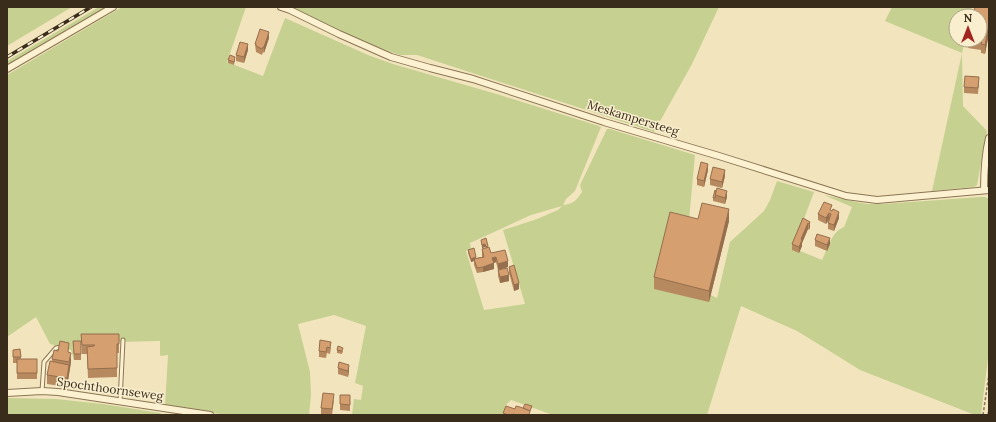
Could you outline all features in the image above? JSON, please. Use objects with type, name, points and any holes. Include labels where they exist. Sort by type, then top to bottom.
[{"type":"street","points":[[7,69],[113,7]]},
{"type":"street","name":"Meskampersteeg","points":[[281,7],[391,57],[473,79],[604,122],[846,196],[877,200],[987,190]]},
{"type":"street","points":[[987,190],[984,173],[985,156],[989,138]]},
{"type":"street","name":"Spochthoornseweg","points":[[7,393],[42,391],[58,392],[210,415]]},
{"type":"lane","points":[[120,402],[123,340]]},
{"type":"lane","points":[[42,391],[44,362],[56,348],[63,346]]},
{"type":"path","points":[[983,415],[989,374]]},
{"type":"path","points":[[988,415],[989,407]]},
{"type":"green space","points":[[7,7],[72,7],[7,46]]},
{"type":"green space","points":[[99,7],[106,7],[7,65],[7,61]]},
{"type":"green space","points":[[122,7],[246,7],[227,62],[263,76],[285,18],[368,55],[393,64],[500,95],[601,127],[575,191],[566,199],[563,205],[574,202],[582,192],[580,185],[607,129],[695,155],[688,231],[686,283],[717,298],[730,242],[764,211],[777,181],[814,192],[793,248],[822,260],[833,236],[844,227],[852,207],[824,195],[868,204],[985,197],[989,199],[989,350],[981,415],[975,415],[860,370],[797,331],[741,306],[707,415],[553,415],[511,400],[506,405],[504,415],[352,415],[354,399],[361,400],[363,386],[355,383],[366,326],[334,315],[298,324],[310,372],[311,395],[309,415],[227,415],[165,406],[168,355],[160,355],[160,341],[81,343],[81,360],[74,360],[71,350],[50,344],[36,317],[7,337],[7,75]],"holes":[[[562,206],[558,210],[537,219],[503,230],[525,304],[484,310],[466,251],[471,249],[470,243],[531,215]]]},
{"type":"green space","points":[[286,7],[719,7],[692,64],[654,132],[417,55],[400,55],[376,47]]},
{"type":"green space","points":[[892,7],[972,7],[948,8],[948,47],[885,21]]},
{"type":"green space","points":[[950,48],[963,48],[962,53]]},
{"type":"green space","points":[[962,53],[963,106],[987,131],[977,185],[974,187],[932,191]]},
{"type":"green space","points":[[7,398],[56,399],[103,404],[161,414],[7,415]]},
{"type":"building","points":[[989,7],[988,29],[988,8],[975,8]]},
{"type":"building","points":[[260,29],[269,32],[262,49],[255,44]]},
{"type":"building","points":[[240,42],[248,44],[244,57],[236,55]]},
{"type":"building","points":[[230,55],[235,57],[234,62],[228,60]]},
{"type":"building","points":[[965,76],[979,77],[978,88],[964,87]]},
{"type":"building","points":[[701,162],[708,164],[704,181],[697,179]]},
{"type":"building","points":[[713,167],[725,170],[722,182],[710,179]]},
{"type":"building","points":[[717,188],[727,191],[725,198],[715,195]]},
{"type":"building","points":[[715,190],[715,198],[713,198]]},
{"type":"building","points":[[824,202],[832,205],[830,210],[832,211],[833,209],[839,212],[834,225],[828,223],[831,214],[829,213],[826,218],[818,214]]},
{"type":"building","points":[[702,203],[729,209],[709,291],[654,277],[670,212],[698,219]]},
{"type":"building","points":[[803,218],[810,222],[809,224],[808,223],[799,247],[792,244]]},
{"type":"building","points":[[817,234],[830,238],[827,245],[815,240]]},
{"type":"building","points":[[486,238],[488,246],[486,247],[485,244],[482,245],[481,240]]},
{"type":"building","points":[[489,247],[491,253],[505,250],[508,261],[498,264],[496,257],[492,258],[494,263],[477,268],[474,259],[484,257],[482,249]]},
{"type":"building","points":[[474,248],[476,257],[471,259],[468,250]]},
{"type":"building","points":[[514,265],[519,283],[514,285],[509,267]]},
{"type":"building","points":[[507,268],[509,275],[500,277],[498,270]]},
{"type":"building","points":[[81,334],[119,334],[119,344],[117,344],[117,368],[88,369],[87,347],[95,345],[82,345]]},
{"type":"building","points":[[320,340],[331,342],[330,348],[327,347],[326,352],[319,351]]},
{"type":"building","points":[[60,341],[69,343],[68,352],[71,353],[69,362],[52,359],[54,350],[58,351]]},
{"type":"building","points":[[73,341],[81,341],[81,354],[74,354]]},
{"type":"building","points":[[338,346],[343,348],[342,351],[337,350]]},
{"type":"building","points":[[20,349],[21,357],[13,357],[13,350]]},
{"type":"building","points":[[17,359],[37,359],[37,373],[17,373]]},
{"type":"building","points":[[50,361],[69,365],[67,378],[47,375]]},
{"type":"building","points":[[339,362],[349,365],[348,371],[338,368]]},
{"type":"building","points":[[323,393],[334,394],[332,409],[321,408]]},
{"type":"building","points":[[340,395],[350,395],[350,405],[340,404]]},
{"type":"building","points":[[525,404],[532,406],[530,411],[523,408]]},
{"type":"building","points":[[506,406],[515,409],[516,406],[520,407],[530,411],[529,415],[508,415],[503,413]]},
{"type":"railway","points":[[7,57],[91,7]]}]
